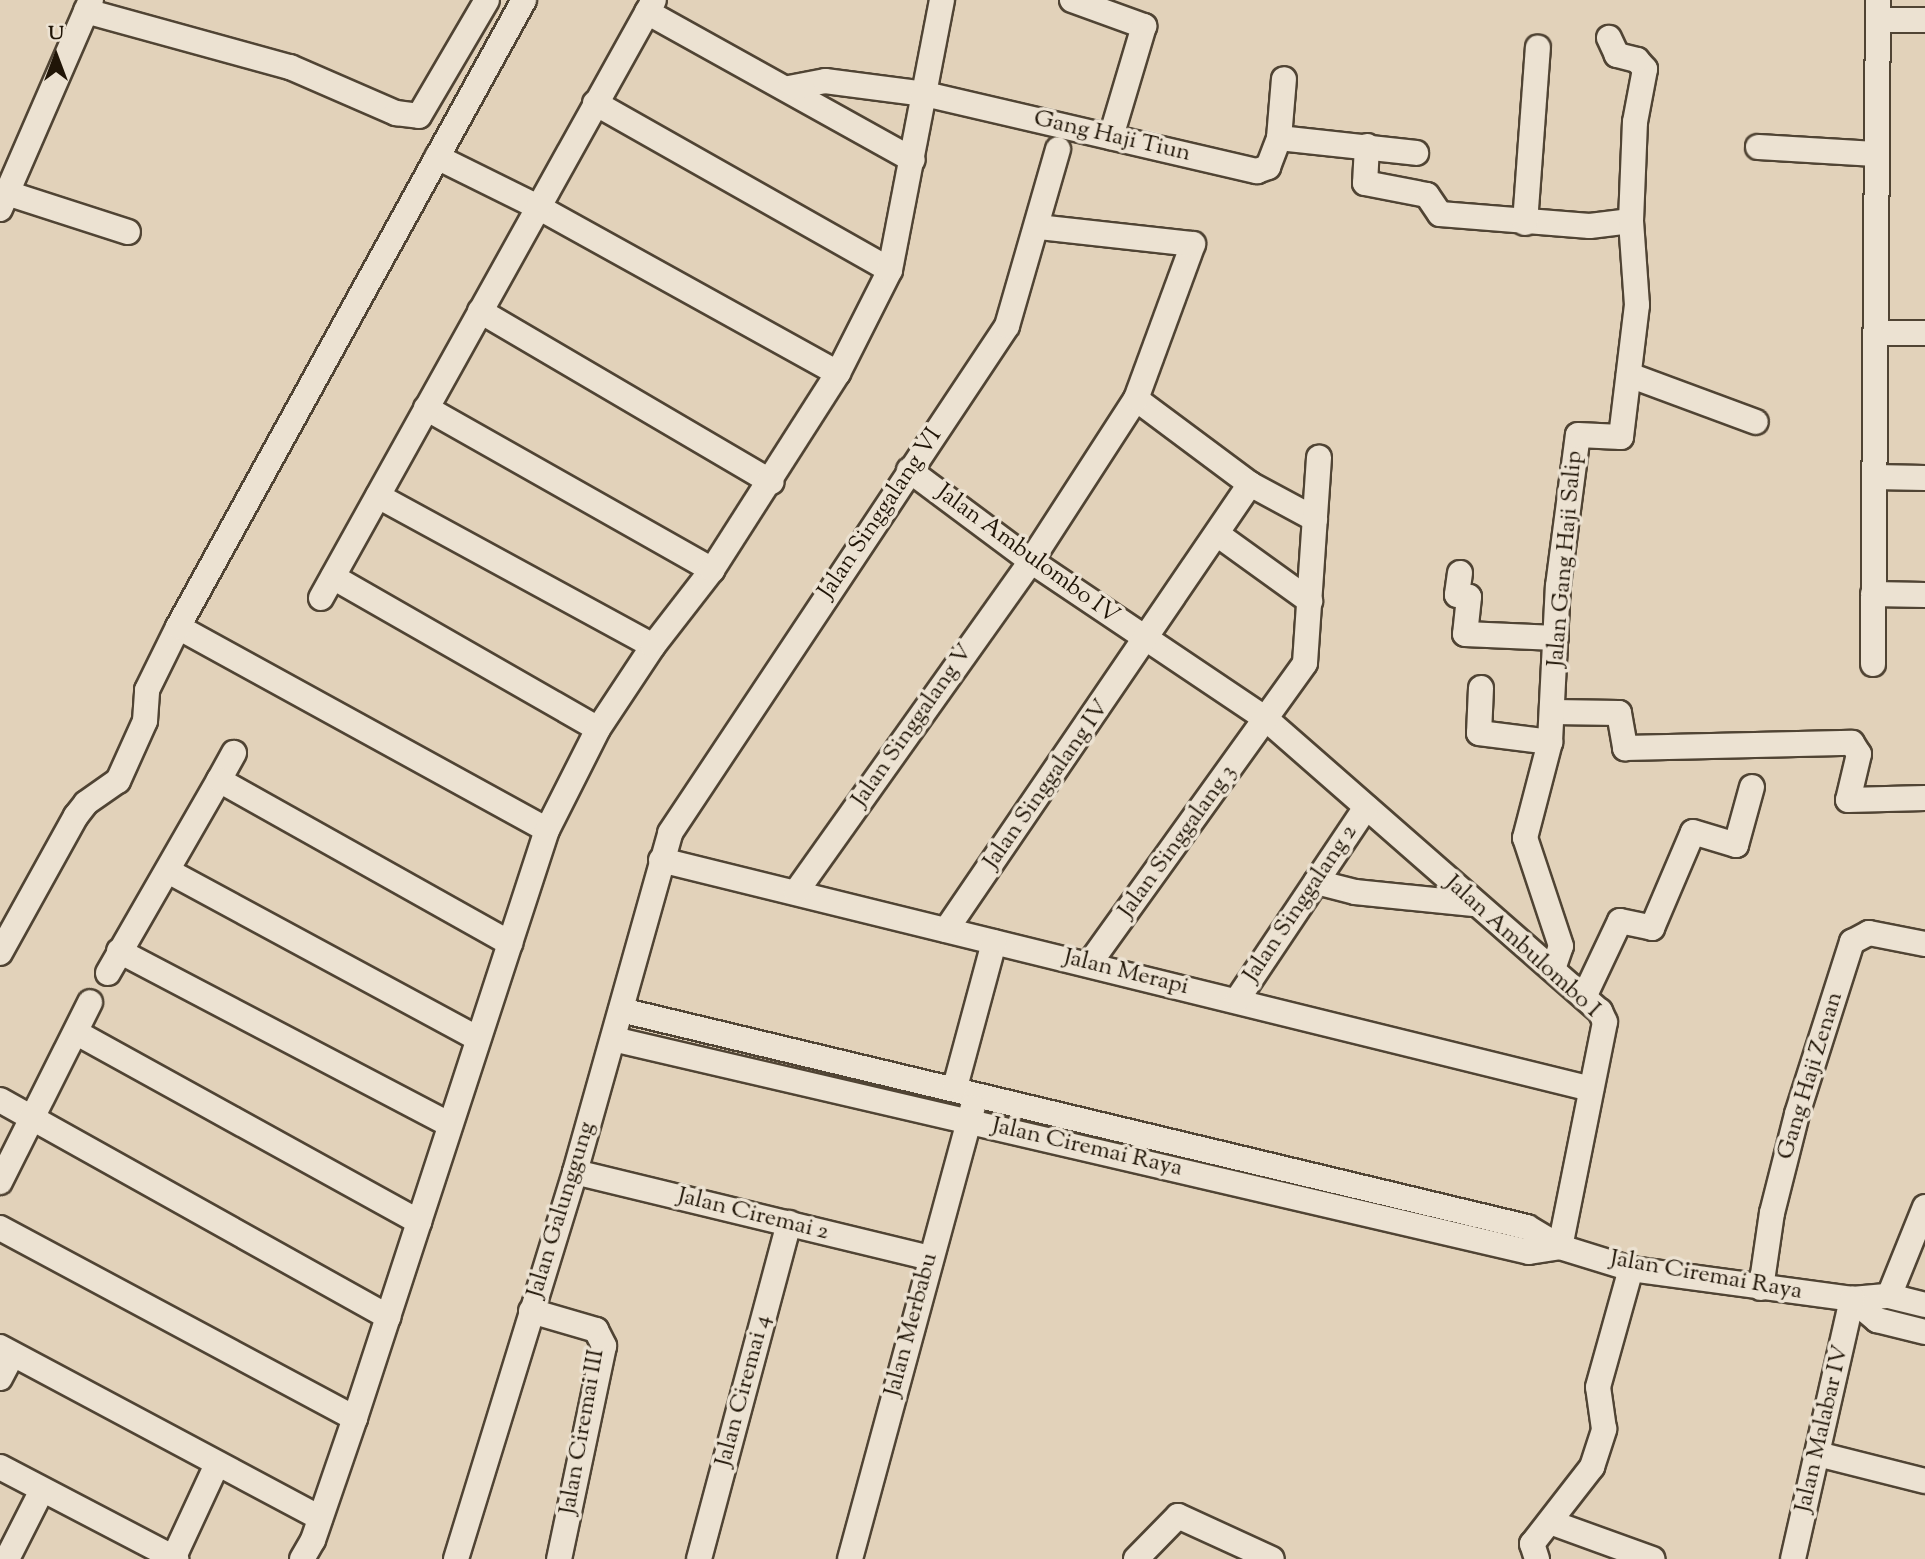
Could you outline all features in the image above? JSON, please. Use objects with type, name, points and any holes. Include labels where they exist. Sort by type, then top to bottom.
[{"type":"street","points":[[128,232],[3,201],[88,5],[290,67],[407,117],[424,114],[487,0]]},
{"type":"street","points":[[0,953],[76,816],[86,803],[118,780],[145,721],[147,690],[178,627],[524,0]]},
{"type":"street","points":[[0,1378],[6,1351],[217,1464],[313,1544],[547,830],[598,729],[653,646],[712,570],[772,482],[838,373],[890,270],[942,0]]},
{"type":"street","points":[[1072,0],[1144,26],[1111,137]]},
{"type":"street","points":[[598,729],[327,587],[426,408],[651,6],[913,160]]},
{"type":"street","points":[[1873,664],[1878,10],[1925,20]]},
{"type":"street","name":"Jalan Gang Haji Salip","points":[[1553,969],[1561,946],[1525,838],[1550,742],[1556,638],[1578,435],[1620,437],[1637,305],[1631,221],[1635,122],[1645,69],[1637,60],[1617,55],[1609,38]]},
{"type":"street","points":[[1525,223],[1538,47]]},
{"type":"street","points":[[1284,79],[1279,138],[1416,153]]},
{"type":"street","name":"Gang Haji Tiun","points":[[789,88],[825,81],[925,94],[1257,172],[1268,167],[1279,138]]},
{"type":"street","points":[[596,103],[890,270]]},
{"type":"street","points":[[1367,146],[1365,183],[1427,195],[1440,214],[1525,223],[1590,226],[1631,221]]},
{"type":"street","points":[[1758,147],[1877,154]]},
{"type":"street","name":"Jalan Singgalang VI","points":[[661,860],[670,833],[1007,326],[1038,227],[1058,149]]},
{"type":"street","points":[[437,157],[538,207],[838,373]]},
{"type":"street","name":"Jalan Singgalang V","points":[[796,892],[1031,561],[1136,400],[1193,244],[1038,227]]},
{"type":"street","points":[[480,311],[772,482]]},
{"type":"street","points":[[1875,333],[1925,333]]},
{"type":"street","points":[[1629,375],[1756,422]]},
{"type":"street","points":[[1136,400],[1250,484],[1315,519]]},
{"type":"street","points":[[426,408],[712,570]]},
{"type":"street","points":[[1266,719],[1305,663],[1319,457]]},
{"type":"street","name":"Jalan Ambulombo IV","points":[[909,470],[1031,561],[1147,640]]},
{"type":"street","points":[[1874,477],[1925,478]]},
{"type":"street","name":"Jalan Singgalang IV","points":[[946,930],[1147,640],[1250,484]]},
{"type":"street","points":[[378,496],[653,646]]},
{"type":"street","points":[[1217,534],[1310,601]]},
{"type":"street","points":[[1460,573],[1457,595],[1469,597],[1465,634],[1556,638]]},
{"type":"street","points":[[1873,594],[1925,595]]},
{"type":"street","points":[[178,627],[547,830]]},
{"type":"street","name":"Jalan Ambulombo I","points":[[1147,640],[1266,719],[1473,904],[1553,969],[1584,997],[1605,1022],[1560,1247]]},
{"type":"street","points":[[1481,688],[1479,733],[1550,742]]},
{"type":"street","points":[[1553,712],[1619,713],[1625,748],[1852,743],[1859,754],[1848,800],[1925,798]]},
{"type":"street","name":"Jalan Singgalang 3","points":[[1089,964],[1266,719]]},
{"type":"street","points":[[234,753],[114,962],[449,1124]]},
{"type":"street","points":[[219,780],[510,943]]},
{"type":"street","points":[[1584,997],[1620,921],[1652,929],[1693,832],[1736,845],[1752,787]]},
{"type":"street","name":"Jalan Singgalang 2","points":[[1237,1000],[1366,807]]},
{"type":"street","name":"Jalan Merapi","points":[[661,860],[1591,1089]]},
{"type":"street","name":"Jalan Galunggung","points":[[456,1559],[575,1172],[661,860]]},
{"type":"street","points":[[168,871],[477,1038]]},
{"type":"street","points":[[1316,882],[1355,892],[1473,904]]},
{"type":"street","name":"Gang Haji Zenan","points":[[1761,1288],[1772,1213],[1797,1114],[1852,942],[1868,933],[1925,944]]},
{"type":"street","name":"Jalan Merbabu","points":[[850,1559],[930,1258],[970,1121],[966,1090],[994,942]]},
{"type":"street","points":[[0,1182],[77,1033],[90,1002]]},
{"type":"street","name":"Jalan Ciremai Raya","points":[[621,1010],[966,1090],[1527,1227],[1560,1247],[1631,1269],[1852,1299],[1889,1296],[1925,1305]]},
{"type":"street","points":[[77,1033],[419,1222]]},
{"type":"street","name":"Jalan Ciremai Raya","points":[[613,1039],[1530,1252],[1560,1247]]},
{"type":"street","points":[[790,1079],[796,1051]]},
{"type":"street","points":[[0,1100],[388,1317]]},
{"type":"street","points":[[1174,1169],[1181,1144]]},
{"type":"street","name":"Jalan Ciremai 2","points":[[575,1172],[930,1258]]},
{"type":"street","points":[[1889,1296],[1925,1207]]},
{"type":"street","name":"Jalan Ciremai 4","points":[[699,1559],[789,1223]]},
{"type":"street","points":[[0,1228],[355,1418]]},
{"type":"street","points":[[1537,1559],[1532,1544],[1592,1467],[1604,1429],[1598,1387],[1631,1269]]},
{"type":"street","points":[[1852,1299],[1877,1320],[1925,1332]]},
{"type":"street","name":"Jalan Malabar IV","points":[[1793,1559],[1852,1299]]},
{"type":"street","name":"Jalan Ciremai III","points":[[531,1311],[596,1330],[604,1346],[559,1559]]},
{"type":"street","points":[[1818,1454],[1925,1481]]},
{"type":"street","points":[[0,1467],[174,1558],[217,1464]]},
{"type":"street","points":[[7,1559],[42,1490]]},
{"type":"street","points":[[1136,1559],[1178,1516],[1272,1559]]},
{"type":"street","points":[[1550,1522],[1652,1559]]}]
